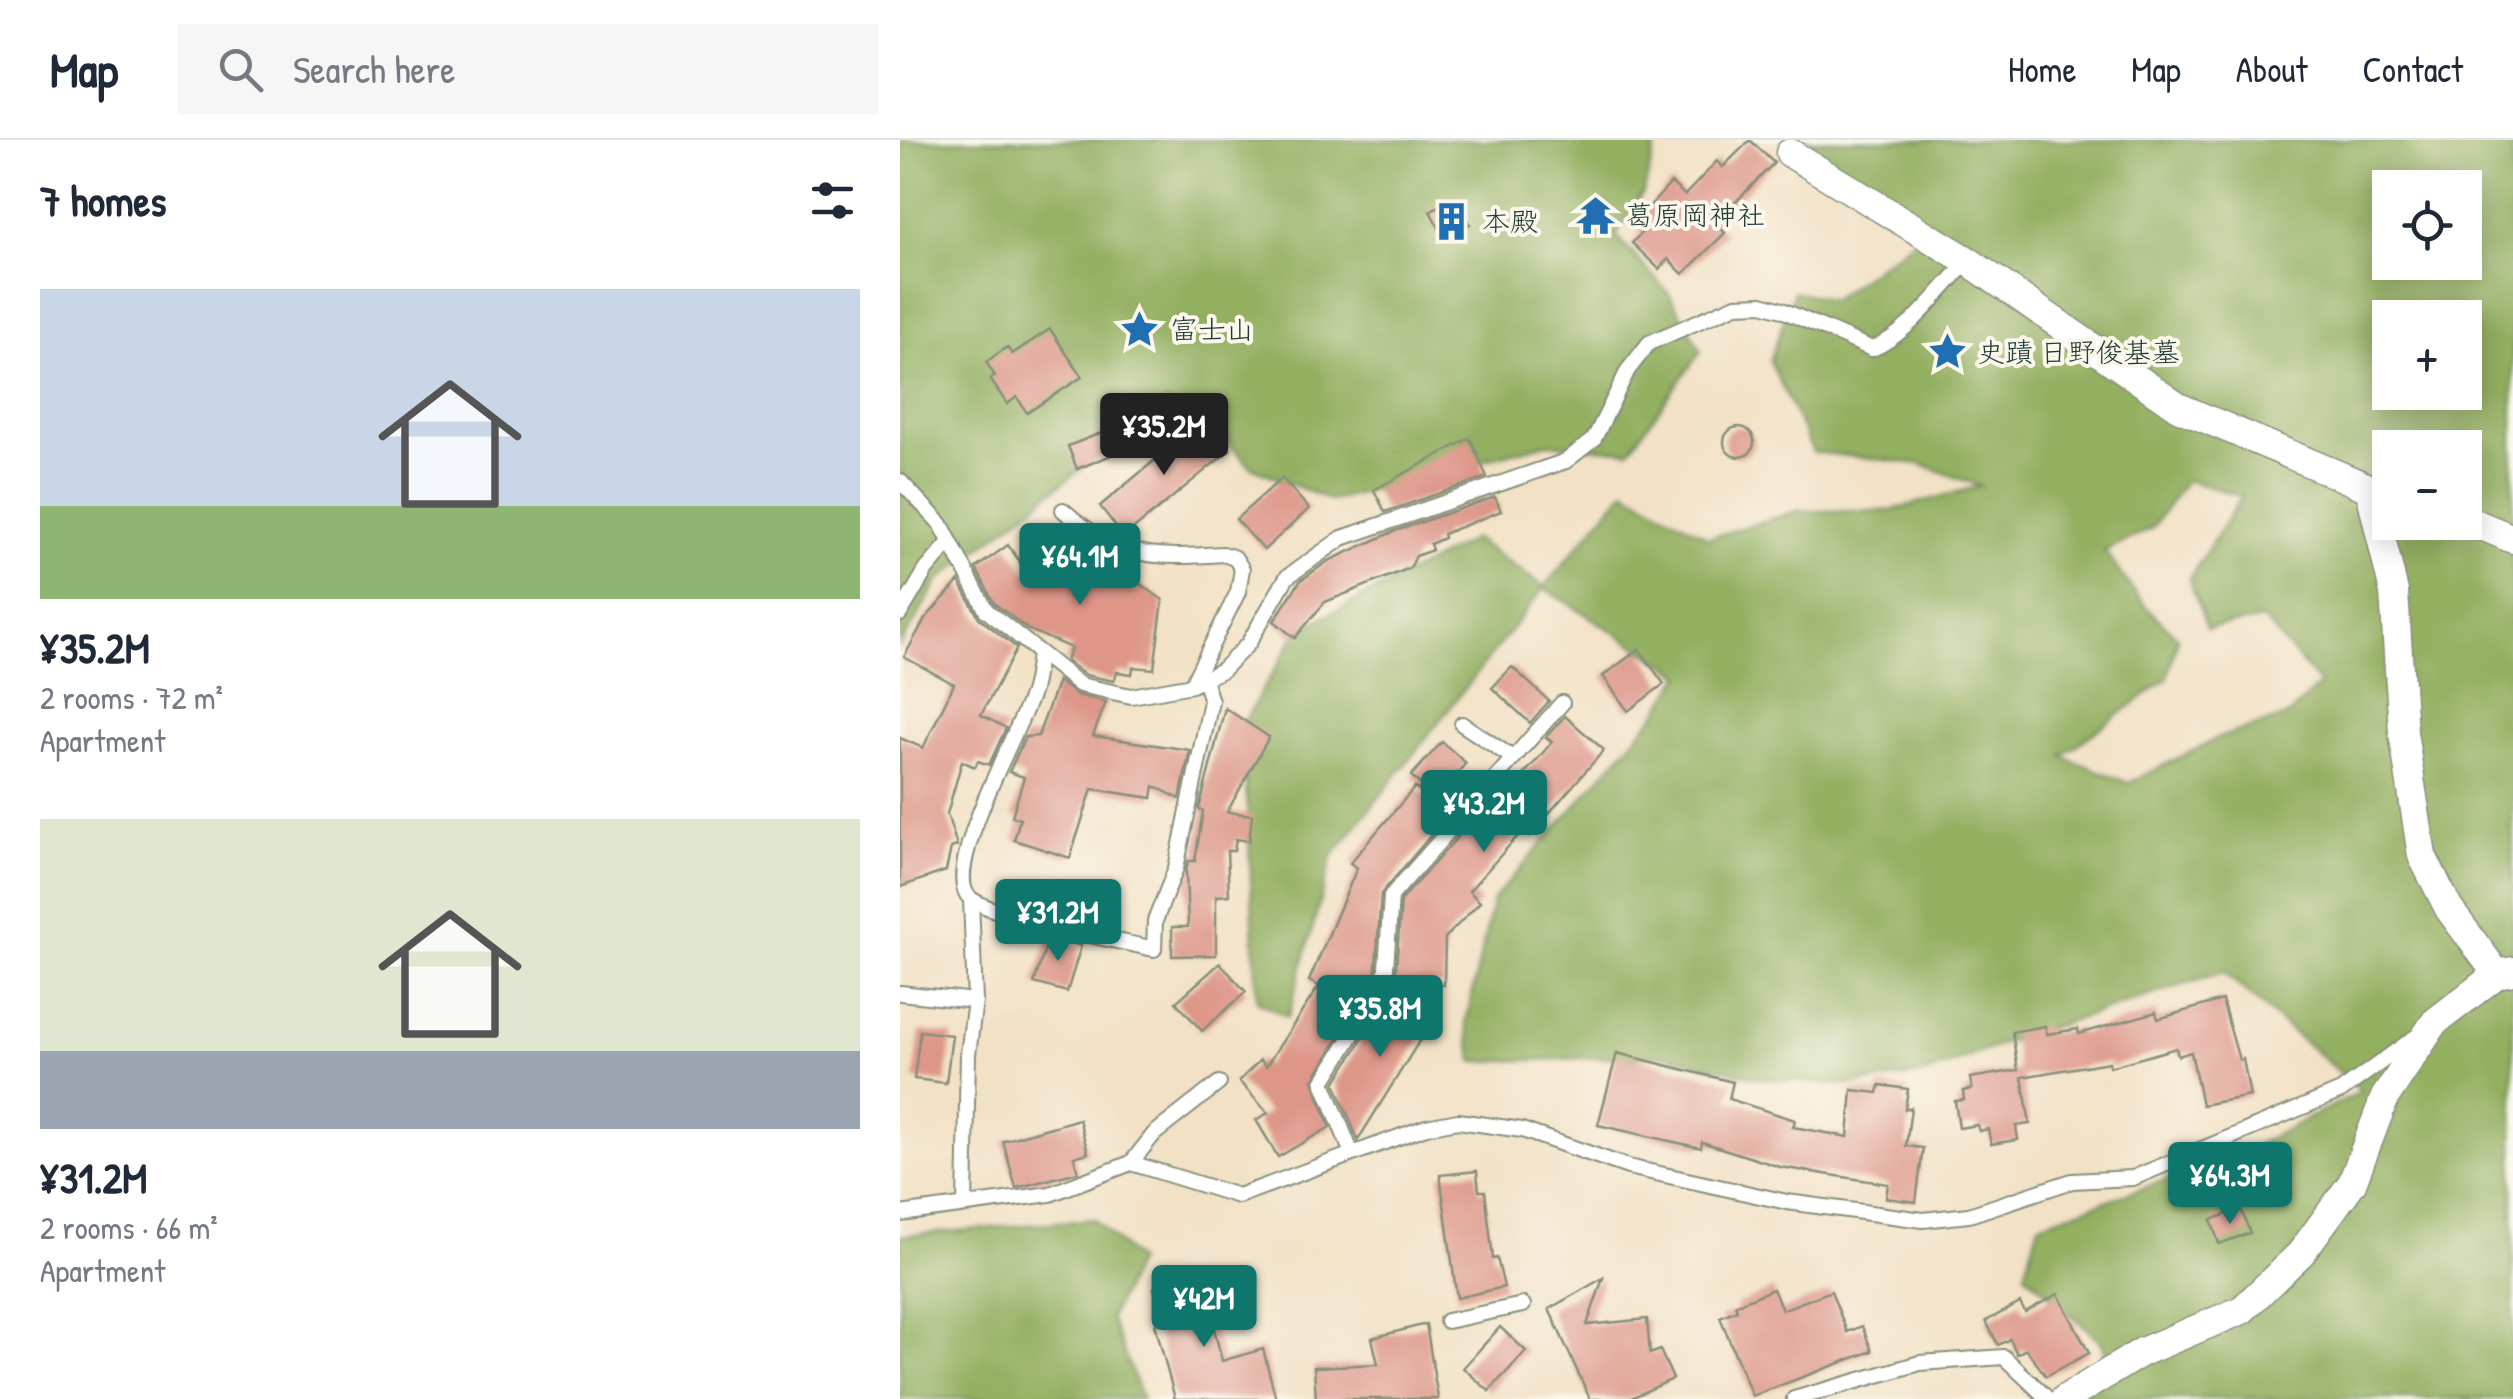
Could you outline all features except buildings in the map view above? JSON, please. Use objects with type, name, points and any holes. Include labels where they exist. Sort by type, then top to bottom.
[{"type":"street","points":[[1790,154],[1968,261],[2178,407],[2372,491]]},
{"type":"street","points":[[2482,527],[2513,539]]},
{"type":"street","points":[[2065,1399],[2142,1352],[2242,1310],[2301,1253],[2352,1184],[2386,1097],[2435,1022],[2505,973],[2449,909],[2422,856],[2403,732],[2387,540]]},
{"type":"lane","points":[[900,482],[941,524],[986,610],[1039,655],[1080,685],[1110,695],[1160,694],[1222,670],[1248,644],[1287,577],[1342,538],[1566,462],[1594,439],[1628,370],[1649,343],[1736,306],[1762,304],[1872,349],[1887,343],[1968,261]]},
{"type":"lane","points":[[1062,510],[1110,546],[1143,554],[1223,554],[1236,558],[1242,569],[1238,592],[1198,682]]},
{"type":"lane","points":[[900,614],[926,570],[950,542]]},
{"type":"lane","points":[[965,1205],[968,1054],[975,1001],[971,900],[961,880],[966,850],[1032,692],[1039,655]]},
{"type":"lane","points":[[971,900],[1068,930],[1154,949],[1155,920],[1176,868],[1211,701],[1198,682]]},
{"type":"lane","points":[[1352,1154],[1323,1082],[1385,982],[1392,896],[1562,703]]},
{"type":"lane","points":[[1462,724],[1513,758]]},
{"type":"lane","points":[[900,993],[975,1001]]},
{"type":"lane","points":[[1131,1163],[1238,1196],[1426,1127],[1458,1121],[1522,1130],[1628,1167],[1752,1194],[1924,1220],[1969,1215],[2072,1180],[2134,1178],[2341,1091],[2435,1022]]},
{"type":"lane","points":[[900,1214],[1050,1194],[1131,1163],[1154,1134],[1219,1084]]},
{"type":"lane","points":[[1447,1320],[1523,1305]]},
{"type":"lane","points":[[1794,1399],[1920,1363],[2004,1357],[2048,1399]]},
{"type":"green space","points":[[900,140],[1657,140],[1644,191],[1616,235],[1669,294],[1701,351],[1629,451],[1547,443],[1331,501],[1251,467],[1209,422],[1166,402],[939,580],[900,646]]},
{"type":"green space","points":[[1796,140],[2513,140],[2513,1399],[2047,1399],[2057,1385],[2107,1356],[2101,1341],[2025,1273],[2039,1224],[2233,1157],[2361,1091],[2223,972],[2015,1039],[1925,1074],[1850,1085],[1759,1078],[1666,1055],[1474,1062],[1466,1022],[1493,900],[1657,713],[1682,675],[1544,588],[1332,857],[1288,1017],[1257,1001],[1243,723],[1298,631],[1474,539],[1544,587],[1625,490],[1709,538],[1797,511],[1889,511],[1980,486],[1921,464],[1813,452],[1770,361],[1794,291],[1831,300],[1920,236]],"holes":[[[2186,480],[2242,496],[2189,579],[2207,628],[2263,619],[2320,684],[2288,716],[2221,737],[2128,783],[2062,756],[2167,679],[2178,638],[2144,605],[2104,551],[2152,528]]]},
{"type":"green space","points":[[1094,1219],[1137,1261],[1110,1318],[1142,1399],[900,1399],[900,1236]]},
{"type":"place","name":"葛原岡神社","points":[[1595,215]]},
{"type":"place","name":"本殿","points":[[1452,221]]},
{"type":"place","name":"富士山","points":[[1140,329]]},
{"type":"place","name":"史蹟 日野俊基墓","points":[[1947,352]]}]
